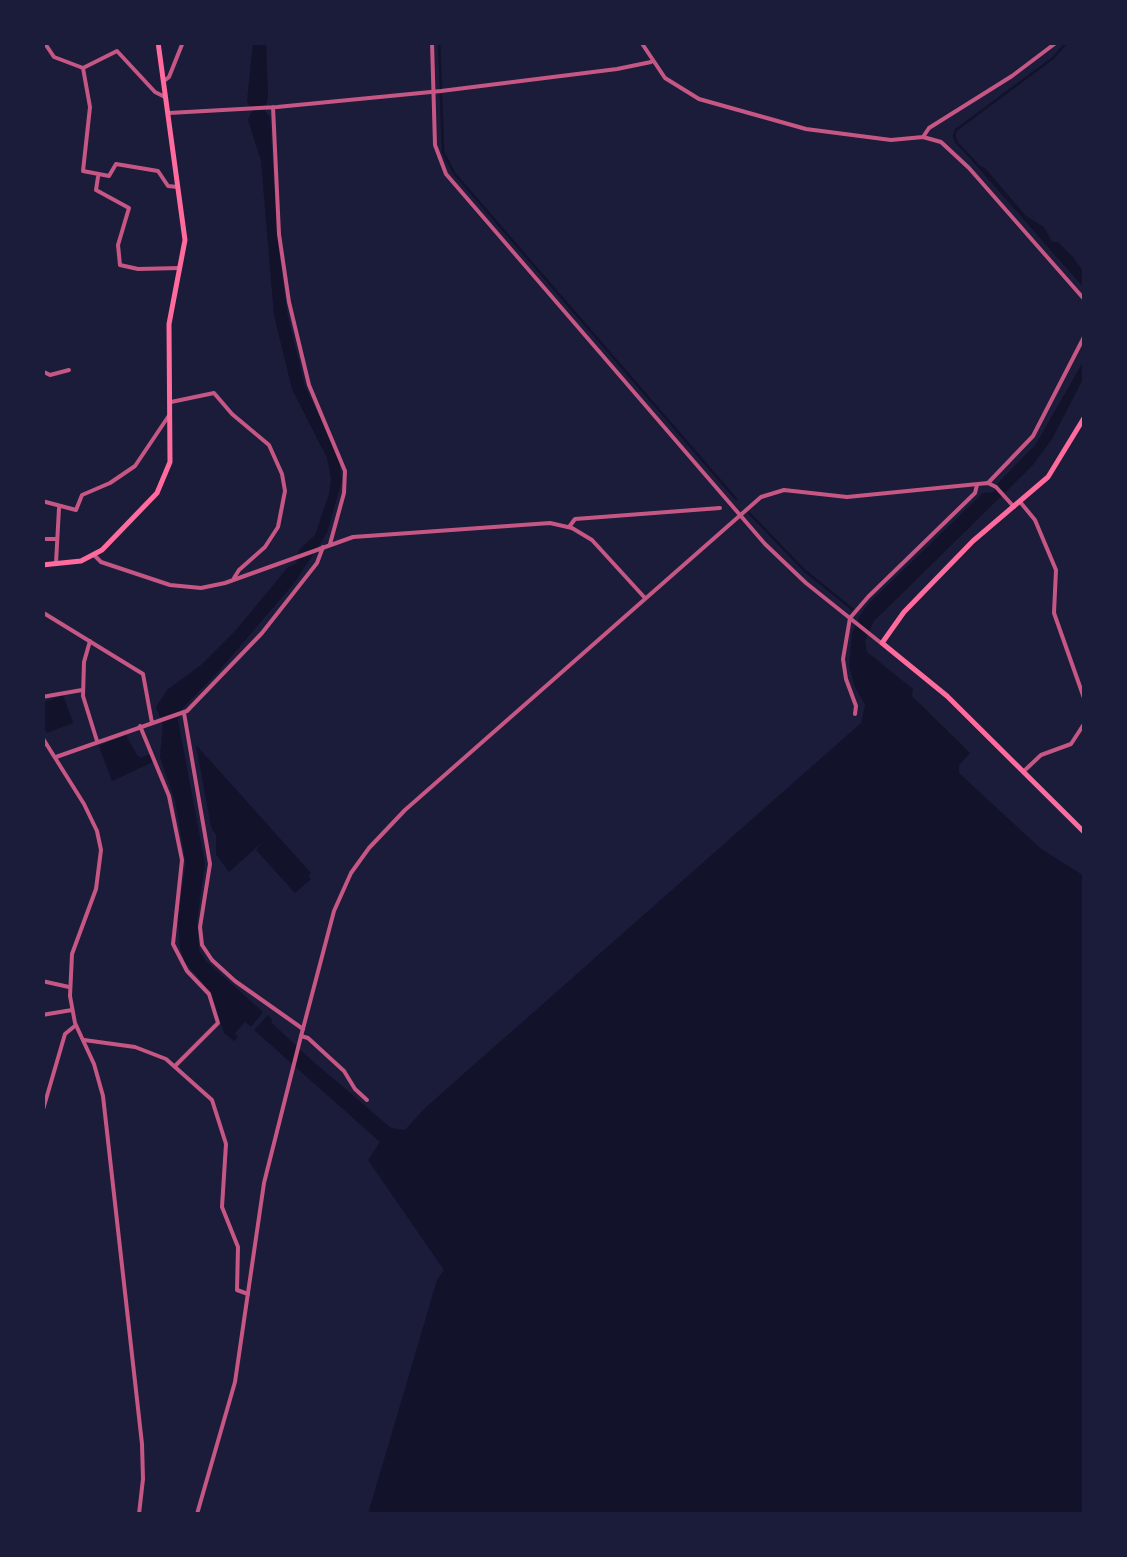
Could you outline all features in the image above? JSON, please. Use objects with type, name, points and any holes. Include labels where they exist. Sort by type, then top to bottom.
[{"type":"main road","points":[[44,567],[94,555],[150,501],[163,483],[171,457],[170,324],[184,240],[158,42]]},
{"type":"main road","points":[[1084,418],[1052,473],[980,535],[910,606],[882,643],[946,696],[1084,832]]},
{"type":"street","points":[[44,42],[54,57],[83,68],[117,51],[166,98]]},
{"type":"street","points":[[164,81],[169,78],[183,42]]},
{"type":"street","points":[[432,42],[435,145],[446,174],[792,570],[882,643]]},
{"type":"street","points":[[641,42],[651,62],[670,82],[693,96],[793,126],[891,140],[923,136],[937,140],[956,154],[1084,300]]},
{"type":"street","points":[[923,136],[929,128],[1012,76],[1057,42]]},
{"type":"street","points":[[169,113],[434,92],[617,70],[651,62]]},
{"type":"street","points":[[83,68],[90,108],[81,167],[109,176],[116,164],[158,171],[168,186],[178,187]]},
{"type":"street","points":[[273,107],[279,234],[289,302],[308,380],[345,471],[344,493],[330,545]]},
{"type":"street","points":[[98,175],[96,190],[129,208],[118,245],[120,265],[138,269],[180,268]]},
{"type":"street","points":[[988,483],[1032,436],[1084,338]]},
{"type":"street","points":[[42,371],[50,374],[69,370]]},
{"type":"street","points":[[171,402],[214,393],[269,445],[282,474],[285,491],[278,526],[265,547],[239,570],[234,580]]},
{"type":"street","points":[[42,501],[76,510],[82,495],[110,483],[134,466],[171,412]]},
{"type":"street","points":[[197,1514],[231,1399],[266,1172],[337,902],[369,848],[405,810],[740,514],[761,497],[784,490],[847,497],[988,483],[996,487],[1035,520],[1056,570],[1054,613],[1084,698]]},
{"type":"street","points":[[855,714],[843,659],[852,619],[868,596],[974,493],[977,484]]},
{"type":"street","points":[[56,564],[59,508]]},
{"type":"street","points":[[568,527],[576,519],[720,508]]},
{"type":"street","points":[[94,555],[101,562],[185,588],[209,587],[360,536],[550,523],[568,527],[592,540],[645,598]]},
{"type":"street","points":[[42,539],[57,540]]},
{"type":"street","points":[[56,756],[183,714],[262,632],[317,563],[320,548]]},
{"type":"street","points":[[42,612],[143,674],[154,722]]},
{"type":"street","points":[[90,641],[82,690],[97,741]]},
{"type":"street","points":[[42,697],[82,690]]},
{"type":"street","points":[[183,714],[210,864],[200,932],[202,946],[234,981],[303,1028]]},
{"type":"street","points":[[1024,771],[1041,755],[1071,744],[1084,724]]},
{"type":"street","points":[[140,726],[169,796],[182,860],[172,940],[186,971],[209,994],[218,1023],[176,1066]]},
{"type":"street","points":[[42,738],[94,826],[101,856],[96,889],[72,954],[69,987],[76,1026],[97,1072],[104,1104],[144,1470],[141,1514]]},
{"type":"street","points":[[42,981],[69,987]]},
{"type":"street","points":[[42,1015],[72,1010]]},
{"type":"street","points":[[42,1114],[65,1034],[76,1026]]},
{"type":"street","points":[[300,1038],[308,1038],[344,1071],[367,1100]]},
{"type":"street","points":[[83,1040],[135,1048],[176,1066],[209,1096],[222,1126],[226,1150],[222,1207],[238,1246],[236,1290],[248,1294]]},
{"type":"street","points":[[42,1081],[50,1085]]},
{"type":"street","points":[[238,1246],[254,1248]]},
{"type":"shaded area","points":[[253,43],[266,43],[265,111],[270,117],[277,235],[287,312],[305,386],[338,456],[342,480],[327,533],[295,582],[181,710],[178,720],[205,864],[197,920],[199,950],[206,961],[263,1012],[251,1027],[245,1022],[235,1033],[238,1037],[234,1041],[224,1033],[211,992],[185,962],[180,948],[178,916],[186,863],[175,801],[160,757],[163,725],[156,707],[167,690],[201,665],[237,629],[288,567],[296,564],[299,550],[315,535],[331,478],[327,458],[292,389],[274,315],[261,161],[248,120],[252,111],[247,101]]},
{"type":"shaded area","points":[[973,162],[985,168],[1026,216],[1044,227],[1052,242],[1058,242],[1072,256],[1084,272],[1084,288]]},
{"type":"shaded area","points":[[1084,360],[1084,377],[1052,439],[1032,466],[874,621],[865,641],[867,652],[913,689],[912,696],[970,753],[959,765],[959,773],[1040,848],[1084,876],[1084,1514],[368,1514],[437,1280],[444,1270],[368,1160],[380,1142],[254,1030],[268,1015],[308,1057],[391,1128],[405,1130],[425,1108],[861,723],[865,705],[849,666],[852,633],[859,617],[983,493],[994,492],[1036,444]]},
{"type":"shaded area","points":[[63,695],[73,723],[47,733],[42,703]]},
{"type":"shaded area","points":[[126,735],[137,755],[141,758],[149,754],[153,762],[112,781],[99,746]]},
{"type":"shaded area","points":[[196,745],[311,873],[311,879],[295,893],[256,850],[266,839],[229,872],[216,854],[216,835],[211,827]]},
{"type":"waterway","points":[[439,42],[441,88]]},
{"type":"waterway","points":[[976,163],[957,143],[956,130],[1053,58],[1067,42]]},
{"type":"waterway","points":[[441,95],[443,152],[454,173],[736,499]]},
{"type":"waterway","points":[[749,513],[804,570],[852,609]]}]
